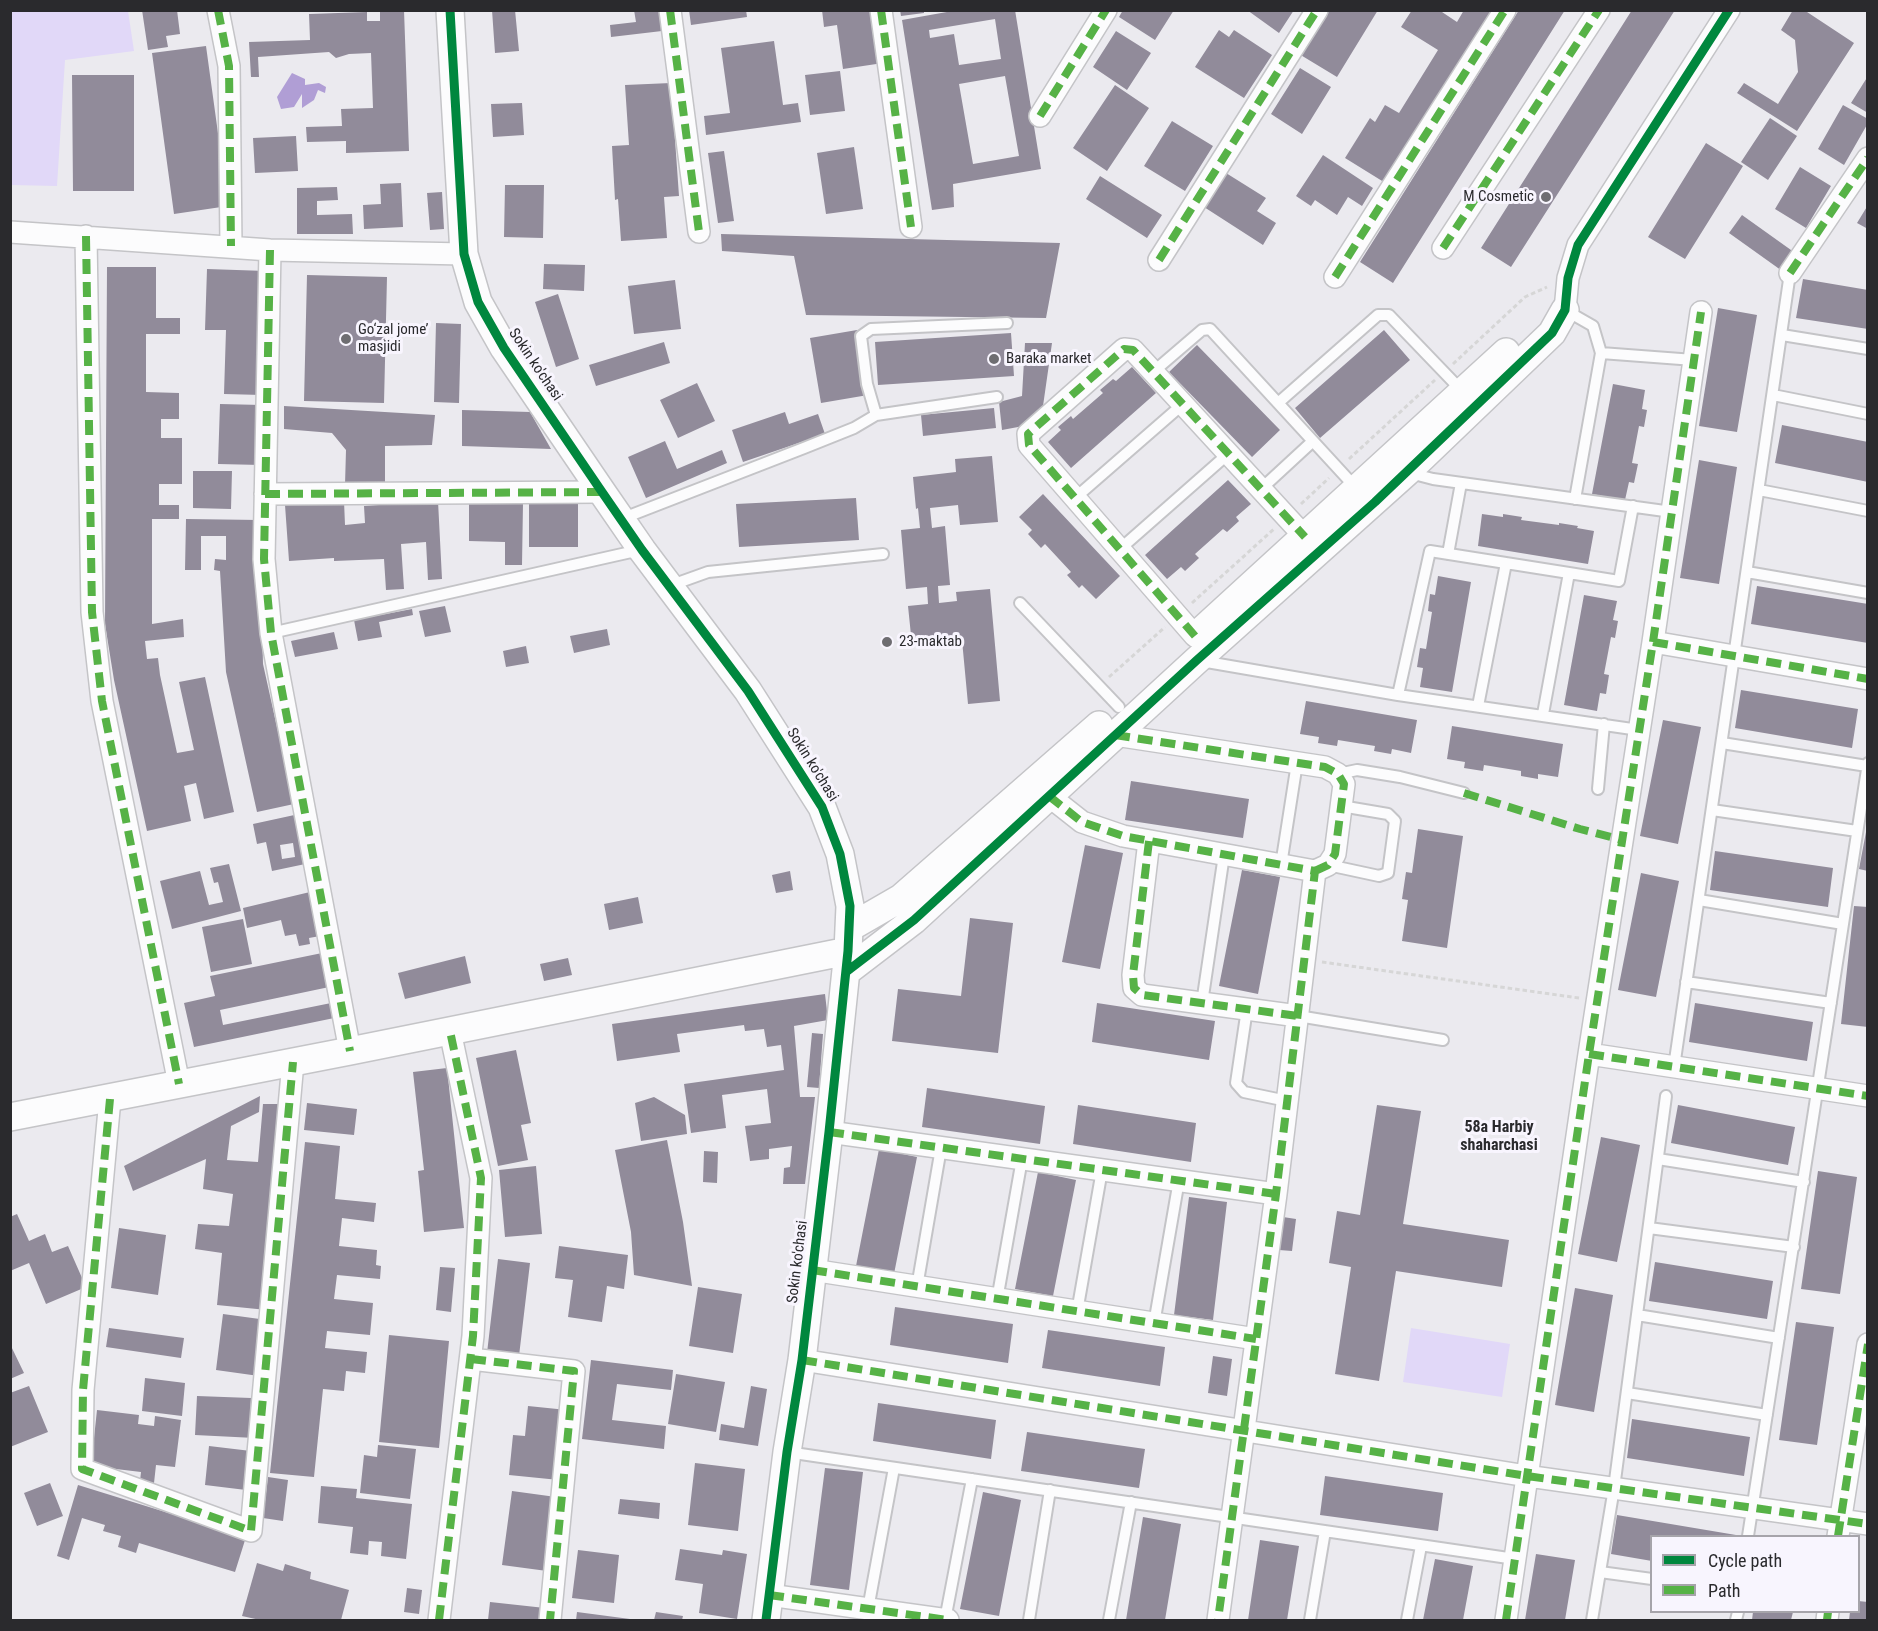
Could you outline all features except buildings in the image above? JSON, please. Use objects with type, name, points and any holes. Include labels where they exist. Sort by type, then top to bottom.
[{"type":"street","points":[[218,10],[229,66],[231,246]]},
{"type":"street","name":"Sokin ko'chasi","points":[[450,10],[464,254],[472,286],[486,318],[504,348],[642,550],[748,691],[822,807],[840,854],[850,906],[848,950],[830,1132],[802,1360],[787,1452],[767,1608]]},
{"type":"street","points":[[670,10],[699,232]]},
{"type":"street","points":[[882,10],[911,227]]},
{"type":"street","points":[[1040,116],[1106,10]]},
{"type":"street","points":[[1159,260],[1317,10]]},
{"type":"street","points":[[1335,278],[1504,10]]},
{"type":"street","points":[[1443,248],[1599,10]]},
{"type":"street","points":[[848,950],[901,898],[1119,707],[1196,648],[1407,472],[1552,333],[1565,310],[1568,278],[1578,245],[1729,10]]},
{"type":"street","points":[[1790,273],[1868,158]]},
{"type":"street","points":[[10,232],[270,250],[464,254]]},
{"type":"street","points":[[86,236],[92,612],[102,701],[179,1084]]},
{"type":"street","points":[[270,250],[264,559],[271,633],[350,1052]]},
{"type":"street","points":[[10,1117],[350,1052],[848,950],[914,920],[1115,735],[1305,537],[1538,322],[1565,310]]},
{"type":"street","points":[[1506,1620],[1701,312]]},
{"type":"street","points":[[1196,648],[1120,549],[1029,445],[1028,434],[1124,350],[1133,350],[1305,537]]},
{"type":"street","points":[[265,494],[602,492]]},
{"type":"street","points":[[1653,642],[1868,679]]},
{"type":"street","points":[[1115,735],[1325,767],[1338,774],[1344,784],[1335,854],[1321,868],[1305,960],[1276,1194],[1218,1620]]},
{"type":"street","points":[[1049,796],[1082,822],[1123,836],[1281,865],[1321,868]]},
{"type":"street","points":[[1149,841],[1133,975],[1134,988],[1142,995],[1298,1016]]},
{"type":"street","points":[[439,1620],[471,1359],[481,1178],[450,1031]]},
{"type":"street","points":[[1589,1054],[1868,1096]]},
{"type":"street","points":[[110,1099],[83,1390],[81,1469],[251,1531],[293,1062]]},
{"type":"street","points":[[830,1132],[1276,1194]]},
{"type":"street","points":[[812,1270],[1256,1339]]},
{"type":"street","points":[[1840,1528],[1868,1344]]},
{"type":"street","points":[[471,1359],[574,1371],[550,1620]]},
{"type":"street","points":[[802,1360],[1527,1476],[1752,1508],[1840,1528],[1868,1524]]},
{"type":"street","points":[[767,1608],[868,1609],[946,1620]]},
{"type":"lane","points":[[1674,1067],[1790,273]]},
{"type":"lane","points":[[1565,310],[1593,326],[1601,353],[1575,499]]},
{"type":"lane","points":[[1278,403],[1378,315],[1389,315],[1463,392]]},
{"type":"lane","points":[[876,416],[867,384],[861,336],[871,329],[1007,323]]},
{"type":"lane","points":[[1153,372],[1202,330],[1210,329],[1357,489]]},
{"type":"lane","points":[[1782,335],[1868,349]]},
{"type":"lane","points":[[1601,353],[1694,360]]},
{"type":"lane","points":[[1773,395],[1868,414]]},
{"type":"lane","points":[[621,519],[824,440],[876,416],[996,397]]},
{"type":"lane","points":[[1075,498],[1183,404]]},
{"type":"lane","points":[[1261,489],[1313,441]]},
{"type":"lane","points":[[1120,549],[1228,454]]},
{"type":"lane","points":[[1407,472],[1433,479],[1672,512]]},
{"type":"lane","points":[[1448,554],[1461,483]]},
{"type":"lane","points":[[1759,490],[1868,511]]},
{"type":"lane","points":[[1398,695],[1430,551],[1618,581],[1632,506]]},
{"type":"lane","points":[[271,633],[642,550]]},
{"type":"lane","points":[[669,586],[708,572],[883,554]]},
{"type":"lane","points":[[1478,706],[1506,563]]},
{"type":"lane","points":[[1747,572],[1868,593]]},
{"type":"lane","points":[[1542,714],[1569,573]]},
{"type":"lane","points":[[1020,603],[1119,707]]},
{"type":"lane","points":[[1196,648],[1221,666],[1398,695],[1542,714],[1639,730]]},
{"type":"lane","points":[[1598,789],[1604,724]]},
{"type":"lane","points":[[1722,743],[1867,765],[1748,1535]]},
{"type":"lane","points":[[1281,865],[1297,763]]},
{"type":"lane","points":[[1338,774],[1358,770],[1464,792]]},
{"type":"lane","points":[[1321,868],[1379,876],[1388,873],[1395,821],[1388,814],[1341,806]]},
{"type":"lane","points":[[1712,810],[1857,831]]},
{"type":"lane","points":[[1202,1003],[1224,855]]},
{"type":"lane","points":[[1699,900],[1843,924]]},
{"type":"lane","points":[[1686,982],[1831,1003]]},
{"type":"lane","points":[[1247,1009],[1236,1083],[1244,1092],[1287,1101]]},
{"type":"lane","points":[[1298,1016],[1443,1040]]},
{"type":"lane","points":[[1592,1620],[1614,1488],[1666,1096]]},
{"type":"lane","points":[[917,1287],[941,1148]]},
{"type":"lane","points":[[997,1300],[1022,1159]]},
{"type":"lane","points":[[1658,1159],[1804,1182]]},
{"type":"lane","points":[[1077,1312],[1102,1170]]},
{"type":"lane","points":[[1154,1323],[1179,1180]]},
{"type":"lane","points":[[1648,1228],[1794,1247]]},
{"type":"lane","points":[[1637,1316],[1779,1338]]},
{"type":"lane","points":[[1626,1393],[1767,1415]]},
{"type":"lane","points":[[787,1452],[1515,1559]]},
{"type":"lane","points":[[868,1609],[894,1468]]},
{"type":"lane","points":[[946,1620],[972,1479]]},
{"type":"lane","points":[[1029,1620],[1050,1490]]},
{"type":"lane","points":[[1109,1620],[1131,1502]]},
{"type":"lane","points":[[1310,1620],[1325,1531]]},
{"type":"lane","points":[[1407,1620],[1421,1546]]},
{"type":"lane","points":[[1600,1572],[1650,1579]]},
{"type":"path","points":[[1305,960],[1597,1001]]},
{"type":"shaded area","points":[[11,10],[128,11],[134,51],[65,60],[57,186],[11,185]]},
{"type":"shaded area","points":[[292,73],[305,79],[305,85],[319,83],[326,87],[325,93],[318,90],[314,100],[302,108],[302,94],[294,107],[281,109],[277,97]]},
{"type":"shaded area","points":[[1411,1328],[1510,1344],[1502,1397],[1403,1382]]},
{"type":"marked path","points":[[218,10],[229,66],[231,246]]},
{"type":"marked path","points":[[670,10],[699,232]]},
{"type":"marked path","points":[[881,10],[911,227]]},
{"type":"marked path","points":[[1040,116],[1106,10]]},
{"type":"marked path","points":[[1159,260],[1317,10]]},
{"type":"marked path","points":[[1335,277],[1505,10]]},
{"type":"marked path","points":[[1443,248],[1599,10]]},
{"type":"marked path","points":[[1790,273],[1868,158]]},
{"type":"marked path","points":[[86,236],[92,612],[102,701],[179,1084]]},
{"type":"marked path","points":[[270,250],[264,559],[271,633],[350,1051]]},
{"type":"marked path","points":[[1506,1620],[1701,312]]},
{"type":"marked path","points":[[1195,636],[1029,445],[1028,434],[1124,349],[1133,350],[1305,537]]},
{"type":"marked path","points":[[265,494],[602,492]]},
{"type":"marked path","points":[[1653,642],[1868,679]]},
{"type":"marked path","points":[[1115,735],[1325,767],[1338,774],[1344,784],[1335,854],[1328,865],[1315,871]]},
{"type":"marked path","points":[[1464,793],[1622,840]]},
{"type":"marked path","points":[[1049,796],[1082,822],[1123,836],[1315,871],[1276,1194],[1218,1620]]},
{"type":"marked path","points":[[1149,841],[1133,975],[1134,988],[1142,995],[1298,1016]]},
{"type":"marked path","points":[[439,1620],[473,1336],[481,1178],[450,1031]]},
{"type":"marked path","points":[[1589,1054],[1868,1096]]},
{"type":"marked path","points":[[110,1099],[83,1390],[82,1469],[251,1531],[293,1062]]},
{"type":"marked path","points":[[829,1132],[1276,1194]]},
{"type":"marked path","points":[[812,1270],[1256,1339]]},
{"type":"marked path","points":[[1838,1535],[1868,1344]]},
{"type":"marked path","points":[[471,1359],[574,1371],[550,1620]]},
{"type":"marked path","points":[[802,1360],[1527,1476],[1868,1524]]},
{"type":"marked path","points":[[769,1595],[948,1620]]},
{"type":"marked path","points":[[1827,1620],[1828,1613]]},
{"type":"cycle path","points":[[450,10],[464,254],[478,302],[504,348],[642,550],[748,691],[822,807],[840,854],[850,906],[848,951],[802,1360],[787,1452],[766,1620]]},
{"type":"cycle path","points":[[846,972],[914,920],[1197,660],[1375,502],[1552,333],[1565,310],[1568,278],[1578,245],[1729,10]]},
{"type":"place","name":"M Cosmetic","points":[[1546,197]]},
{"type":"place","name":"Go‘zal jome’ masjidi","points":[[346,339]]},
{"type":"place","name":"Baraka market","points":[[994,359]]},
{"type":"place","name":"23-maktab","points":[[887,642]]},
{"type":"district","name":"58a Harbiy shaharchasi","points":[[1499,1137]]}]
